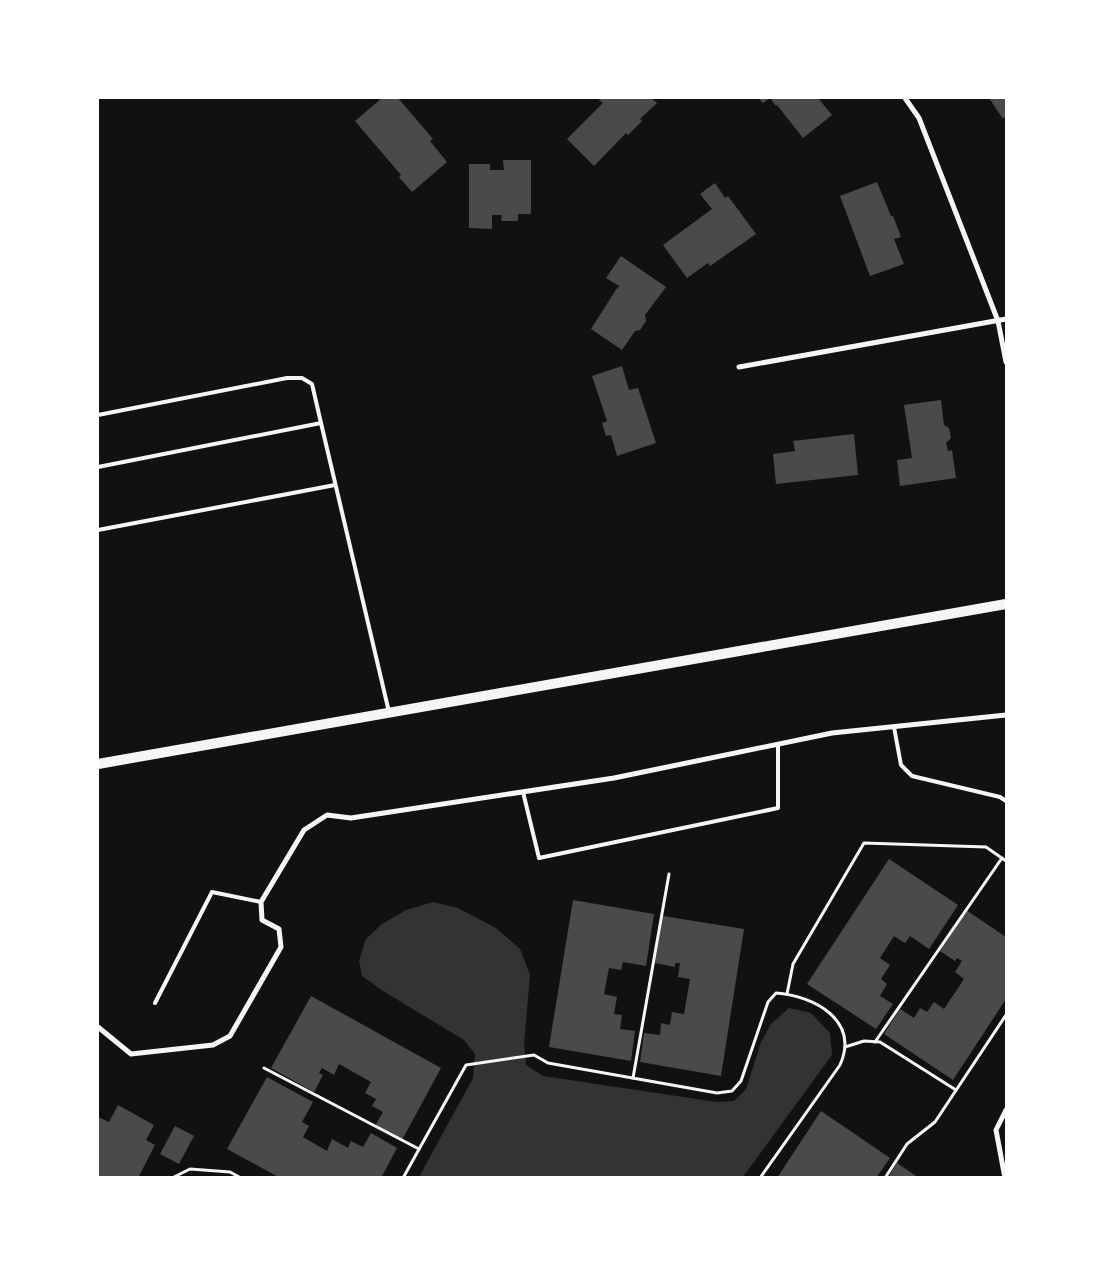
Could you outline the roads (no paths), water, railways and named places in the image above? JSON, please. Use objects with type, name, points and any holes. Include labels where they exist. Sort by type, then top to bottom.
[{"type":"main road","points":[[98,764],[1006,604]]},
{"type":"street","points":[[905,98],[919,118],[998,320],[1006,362]]},
{"type":"street","points":[[739,367],[1006,319]]},
{"type":"street","points":[[98,1027],[130,1054],[213,1045],[230,1036],[281,947],[279,929],[262,920],[261,902],[304,830],[327,815],[351,818],[614,778],[832,733],[1006,715]]},
{"type":"street","points":[[1005,1178],[996,1130],[1006,1110]]},
{"type":"lane","points":[[98,415],[287,378],[302,378],[312,384],[389,712]]},
{"type":"lane","points":[[98,467],[321,423]]},
{"type":"lane","points":[[98,530],[335,485]]},
{"type":"lane","points":[[894,727],[902,765],[912,776],[1000,797],[1006,801]]},
{"type":"lane","points":[[523,792],[538,858],[778,808],[778,744]]},
{"type":"lane","points":[[155,1003],[212,892],[261,902]]}]
